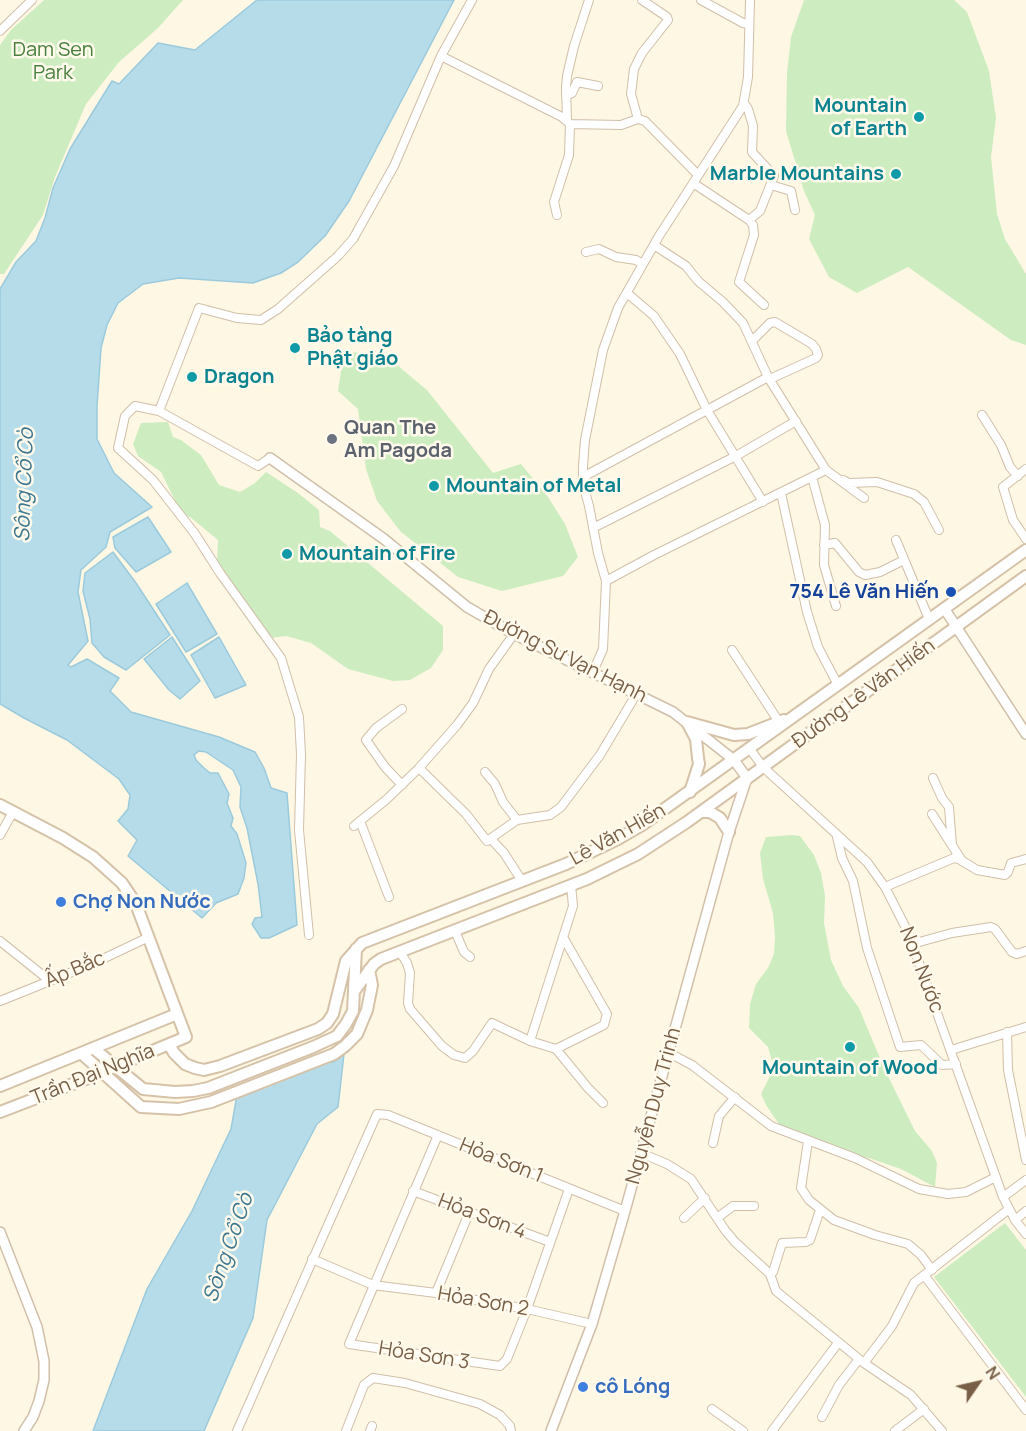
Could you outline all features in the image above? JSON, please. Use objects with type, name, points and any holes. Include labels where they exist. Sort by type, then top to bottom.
[{"type":"main road","name":"Đường Lê Văn Hiến","points":[[838,684],[1026,550]]},
{"type":"main road","name":"Đường Lê Văn Hiến","points":[[702,812],[1026,576]]},
{"type":"main road","name":"Lê Văn Hiến","points":[[356,949],[372,938],[566,864],[618,839],[690,792],[838,684]]},
{"type":"main road","points":[[687,722],[734,735],[748,734],[792,718]]},
{"type":"main road","points":[[687,722],[696,740],[699,764],[690,792]]},
{"type":"main road","points":[[0,805],[63,838],[93,857],[122,883],[136,904],[177,1014]]},
{"type":"main road","name":"Lê Văn Hiến","points":[[369,970],[381,959],[571,885],[638,854],[702,812]]},
{"type":"main road","points":[[702,812],[710,812],[720,818],[729,832]]},
{"type":"main road","points":[[93,1048],[143,1089],[175,1092],[208,1088],[337,1036],[353,1011],[356,949]]},
{"type":"main road","points":[[169,1044],[185,1064],[204,1070],[318,1029],[327,1023],[333,1014],[346,961],[356,949]]},
{"type":"main road","points":[[355,990],[369,970]]},
{"type":"main road","points":[[81,1053],[141,1107],[179,1109],[211,1102],[334,1054],[357,1034],[363,1023],[372,986],[369,970]]},
{"type":"main road","name":"Trần Đại Nghĩa","points":[[0,1086],[177,1014],[186,1037],[0,1113]]},
{"type":"main road","points":[[204,1070],[208,1088]]},
{"type":"street","points":[[0,31],[32,0]]},
{"type":"street","points":[[309,935],[298,830],[301,754],[298,717],[281,658],[188,525],[153,480],[118,448],[125,416],[135,406],[159,411],[199,308],[237,318],[261,320],[278,309],[338,256],[353,239],[394,166],[441,56],[472,0]]},
{"type":"street","points":[[557,215],[554,202],[569,155],[567,76],[574,46],[590,0]]},
{"type":"street","points":[[638,119],[631,94],[634,69],[642,53],[668,20],[665,15],[642,0]]},
{"type":"street","points":[[701,0],[749,24]]},
{"type":"street","points":[[593,672],[603,649],[606,581],[583,477],[585,440],[603,350],[611,325],[643,264],[744,103],[748,78],[750,0]]},
{"type":"street","points":[[441,56],[568,122],[621,125],[638,119],[645,121],[698,175]]},
{"type":"street","points":[[566,96],[572,93],[577,82],[598,86]]},
{"type":"street","points":[[744,103],[753,126],[751,149],[773,173],[774,178],[760,211],[749,220]]},
{"type":"street","points":[[693,183],[749,220],[754,228],[754,235],[739,282],[764,305]]},
{"type":"street","points":[[771,185],[790,191],[795,210]]},
{"type":"street","points":[[654,245],[686,266],[698,281],[723,302],[742,323],[769,378],[825,470],[864,498]]},
{"type":"street","points":[[586,252],[599,249],[616,257],[636,260],[643,264]]},
{"type":"street","points":[[627,293],[654,316],[680,354],[707,410],[763,502]]},
{"type":"street","points":[[583,477],[707,410],[769,378],[816,358],[818,355],[812,344],[775,322],[770,323],[752,340]]},
{"type":"street","name":"Đường Sư Vạn Hạnh","points":[[159,411],[258,466],[270,458],[384,539],[467,607],[514,634],[661,705],[687,722],[734,760],[747,778]]},
{"type":"street","points":[[982,415],[1001,445],[1010,467],[1018,476]]},
{"type":"street","points":[[593,528],[736,456],[796,421]]},
{"type":"street","points":[[1026,469],[1003,487],[1013,520],[1026,539]]},
{"type":"street","points":[[606,581],[825,470]]},
{"type":"street","points":[[812,477],[825,525],[824,565],[836,606]]},
{"type":"street","points":[[836,478],[849,483],[877,482],[914,494],[924,502],[939,530]]},
{"type":"street","points":[[781,493],[807,612],[818,647],[838,684]]},
{"type":"street","points":[[896,540],[929,619]]},
{"type":"street","points":[[824,545],[835,543],[865,575],[880,572],[904,560]]},
{"type":"street","points":[[944,608],[1026,734]]},
{"type":"street","points":[[389,897],[357,823],[402,785],[457,725],[473,703],[489,669],[514,634]]},
{"type":"street","points":[[732,650],[779,722]]},
{"type":"street","points":[[419,768],[466,814],[487,842],[517,820],[550,815],[561,807],[600,755],[637,693]]},
{"type":"street","points":[[402,709],[376,728],[366,740],[385,767],[402,785]]},
{"type":"street","name":"Non Nước","points":[[750,749],[763,767],[867,862],[885,887],[912,944],[1003,1197],[1026,1234]]},
{"type":"street","points":[[484,772],[495,784],[503,802],[517,820]]},
{"type":"street","name":"Nguyễn Duy Trinh","points":[[551,1431],[592,1324],[729,832],[747,778]]},
{"type":"street","points":[[933,778],[949,807],[952,845]]},
{"type":"street","points":[[0,835],[13,812]]},
{"type":"street","points":[[932,814],[962,861]]},
{"type":"street","points":[[837,836],[842,858],[855,888],[867,948],[900,1047],[921,1045],[942,1065],[956,1064]]},
{"type":"street","points":[[491,839],[504,853],[522,881]]},
{"type":"street","points":[[885,887],[954,858],[977,870],[1005,875],[1011,863],[1026,859]]},
{"type":"street","points":[[530,1041],[573,906],[571,885]]},
{"type":"street","points":[[912,944],[952,933],[991,927],[1012,952],[1017,954],[1026,951]]},
{"type":"street","points":[[455,931],[464,952],[470,957]]},
{"type":"street","name":"Ấp Bắc","points":[[0,1001],[149,937]]},
{"type":"street","points":[[556,1049],[604,1025],[607,1014],[563,937]]},
{"type":"street","points":[[0,941],[50,981]]},
{"type":"street","points":[[400,952],[410,973],[408,1003],[410,1009],[438,1042],[454,1055],[460,1058],[468,1057],[492,1023],[530,1041],[556,1049],[603,1103]]},
{"type":"street","points":[[951,1050],[1026,1027]]},
{"type":"street","points":[[1007,1032],[1008,1070],[1026,1160]]},
{"type":"street","points":[[669,1053],[692,1065],[771,1126],[855,1158],[920,1189],[934,1192],[966,1192],[996,1177]]},
{"type":"street","points":[[713,1143],[719,1116],[735,1097]]},
{"type":"street","name":"Hỏa Sơn 1","points":[[312,1259],[377,1114],[388,1115],[625,1211]]},
{"type":"street","points":[[373,1285],[438,1135]]},
{"type":"street","points":[[808,1141],[801,1188],[820,1210],[834,1220],[908,1244],[932,1269]]},
{"type":"street","points":[[641,1153],[680,1171],[691,1179],[735,1242],[770,1274],[776,1291],[861,1361],[911,1395],[942,1431]]},
{"type":"street","points":[[1003,1197],[1026,1180]]},
{"type":"street","points":[[527,1309],[569,1189]]},
{"type":"street","name":"Hỏa Sơn 4","points":[[413,1191],[550,1242]]},
{"type":"street","points":[[684,1218],[705,1198]]},
{"type":"street","points":[[717,1218],[733,1206],[754,1206]]},
{"type":"street","points":[[822,1418],[839,1384],[887,1333],[911,1288],[924,1275],[1009,1209]]},
{"type":"street","points":[[770,1274],[773,1272],[782,1243],[810,1240],[820,1210]]},
{"type":"street","points":[[1016,1220],[1026,1211]]},
{"type":"street","points":[[436,1293],[469,1213]]},
{"type":"street","points":[[0,1232],[37,1327],[45,1361],[44,1380],[39,1401],[24,1431]]},
{"type":"street","points":[[237,1431],[312,1259]]},
{"type":"street","name":"Hỏa Sơn 2","points":[[312,1259],[373,1285],[527,1309],[592,1324]]},
{"type":"street","points":[[924,1275],[1026,1410]]},
{"type":"street","name":"Hỏa Sơn 3","points":[[373,1285],[349,1344],[500,1366],[507,1359],[527,1309]]},
{"type":"street","points":[[772,1431],[837,1342]]},
{"type":"street","points":[[346,1431],[364,1385],[373,1378],[405,1383],[480,1404],[500,1415],[510,1426],[511,1431]]},
{"type":"street","points":[[895,1431],[924,1409]]},
{"type":"street","points":[[712,1410],[743,1431]]},
{"type":"green space","name":"Dam Sen Park","points":[[44,0],[183,0],[158,28],[119,62],[86,104],[55,177],[43,215],[4,274],[0,274],[0,45],[11,30]]},
{"type":"green space","name":"Marble Mountains","points":[[804,0],[954,0],[967,12],[989,71],[996,118],[991,157],[997,214],[1005,239],[1026,274],[1026,345],[1011,340],[908,267],[857,293],[829,277],[809,239],[815,215],[804,191],[786,131],[787,73],[791,37]]},
{"type":"green space","points":[[354,352],[391,360],[427,390],[493,473],[521,464],[548,497],[565,524],[578,557],[563,576],[502,591],[458,577],[401,532],[377,501],[366,469],[358,409],[338,391],[341,371]]},
{"type":"green space","points":[[168,422],[173,437],[181,440],[201,455],[219,485],[240,492],[255,483],[266,472],[319,510],[320,527],[330,531],[443,626],[443,650],[431,668],[410,680],[393,681],[348,669],[311,643],[286,636],[262,639],[255,632],[243,603],[217,561],[218,540],[190,517],[182,515],[161,472],[138,456],[133,444],[141,423]]},
{"type":"green space","points":[[800,836],[814,855],[821,873],[825,896],[824,923],[831,960],[843,986],[859,1008],[884,1068],[915,1131],[932,1151],[937,1163],[935,1187],[901,1169],[835,1150],[783,1130],[761,1094],[774,1068],[768,1047],[749,1028],[750,1004],[756,984],[768,968],[774,954],[775,937],[773,913],[763,879],[760,853],[766,837]]},
{"type":"green space","points":[[1005,1223],[1026,1250],[1026,1397],[934,1277]]},
{"type":"water","name":"Sông Cổ Cò","points":[[257,0],[454,0],[349,201],[325,236],[298,262],[281,273],[253,283],[179,278],[143,284],[118,303],[107,325],[101,348],[97,439],[114,473],[152,507],[110,532],[106,547],[81,570],[78,592],[88,641],[68,665],[71,667],[87,659],[119,678],[110,691],[131,712],[219,737],[255,752],[271,788],[287,793],[297,925],[269,938],[261,938],[252,924],[255,918],[262,917],[258,884],[247,828],[240,807],[241,787],[233,770],[206,752],[199,751],[194,755],[196,760],[210,773],[218,773],[229,794],[227,803],[233,818],[231,826],[237,834],[246,863],[244,878],[238,894],[216,903],[202,918],[128,856],[137,840],[118,821],[128,809],[130,795],[119,779],[67,740],[0,704],[0,289],[16,262],[36,241],[53,188],[70,149],[112,81],[119,84],[158,43],[195,50]]},
{"type":"water","points":[[148,517],[171,552],[136,572],[115,548],[113,537]]},
{"type":"water","points":[[113,552],[170,635],[126,670],[104,657],[92,643],[90,619],[83,591],[85,573]]},
{"type":"water","points":[[187,583],[217,634],[186,652],[156,604]]},
{"type":"water","points":[[172,637],[200,681],[180,699],[169,690],[144,659]]},
{"type":"water","points":[[219,637],[246,685],[215,698],[191,655]]},
{"type":"water","name":"Sông Cổ Cò","points":[[344,1054],[338,1107],[317,1124],[267,1220],[253,1318],[204,1431],[93,1431],[147,1289],[192,1211],[231,1129],[237,1095],[323,1062],[334,1062]]},
{"type":"place","name":"Mountain of Earth","points":[[919,117]]},
{"type":"place","name":"Marble Mountains","points":[[896,174]]},
{"type":"place","name":"Bảo tàng Phật giáo","points":[[295,348]]},
{"type":"place","name":"Dragon","points":[[192,377]]},
{"type":"place","name":"Quan The Am Pagoda","points":[[332,439]]},
{"type":"place","name":"Mountain of Metal","points":[[434,486]]},
{"type":"place","name":"Mountain of Fire","points":[[287,554]]},
{"type":"place","name":"754 Lê Văn Hiến","points":[[951,592]]},
{"type":"place","name":"Chợ Non Nước","points":[[61,902]]},
{"type":"place","name":"Mountain of Wood","points":[[850,1047]]},
{"type":"place","name":"cô Lóng","points":[[583,1387]]}]
